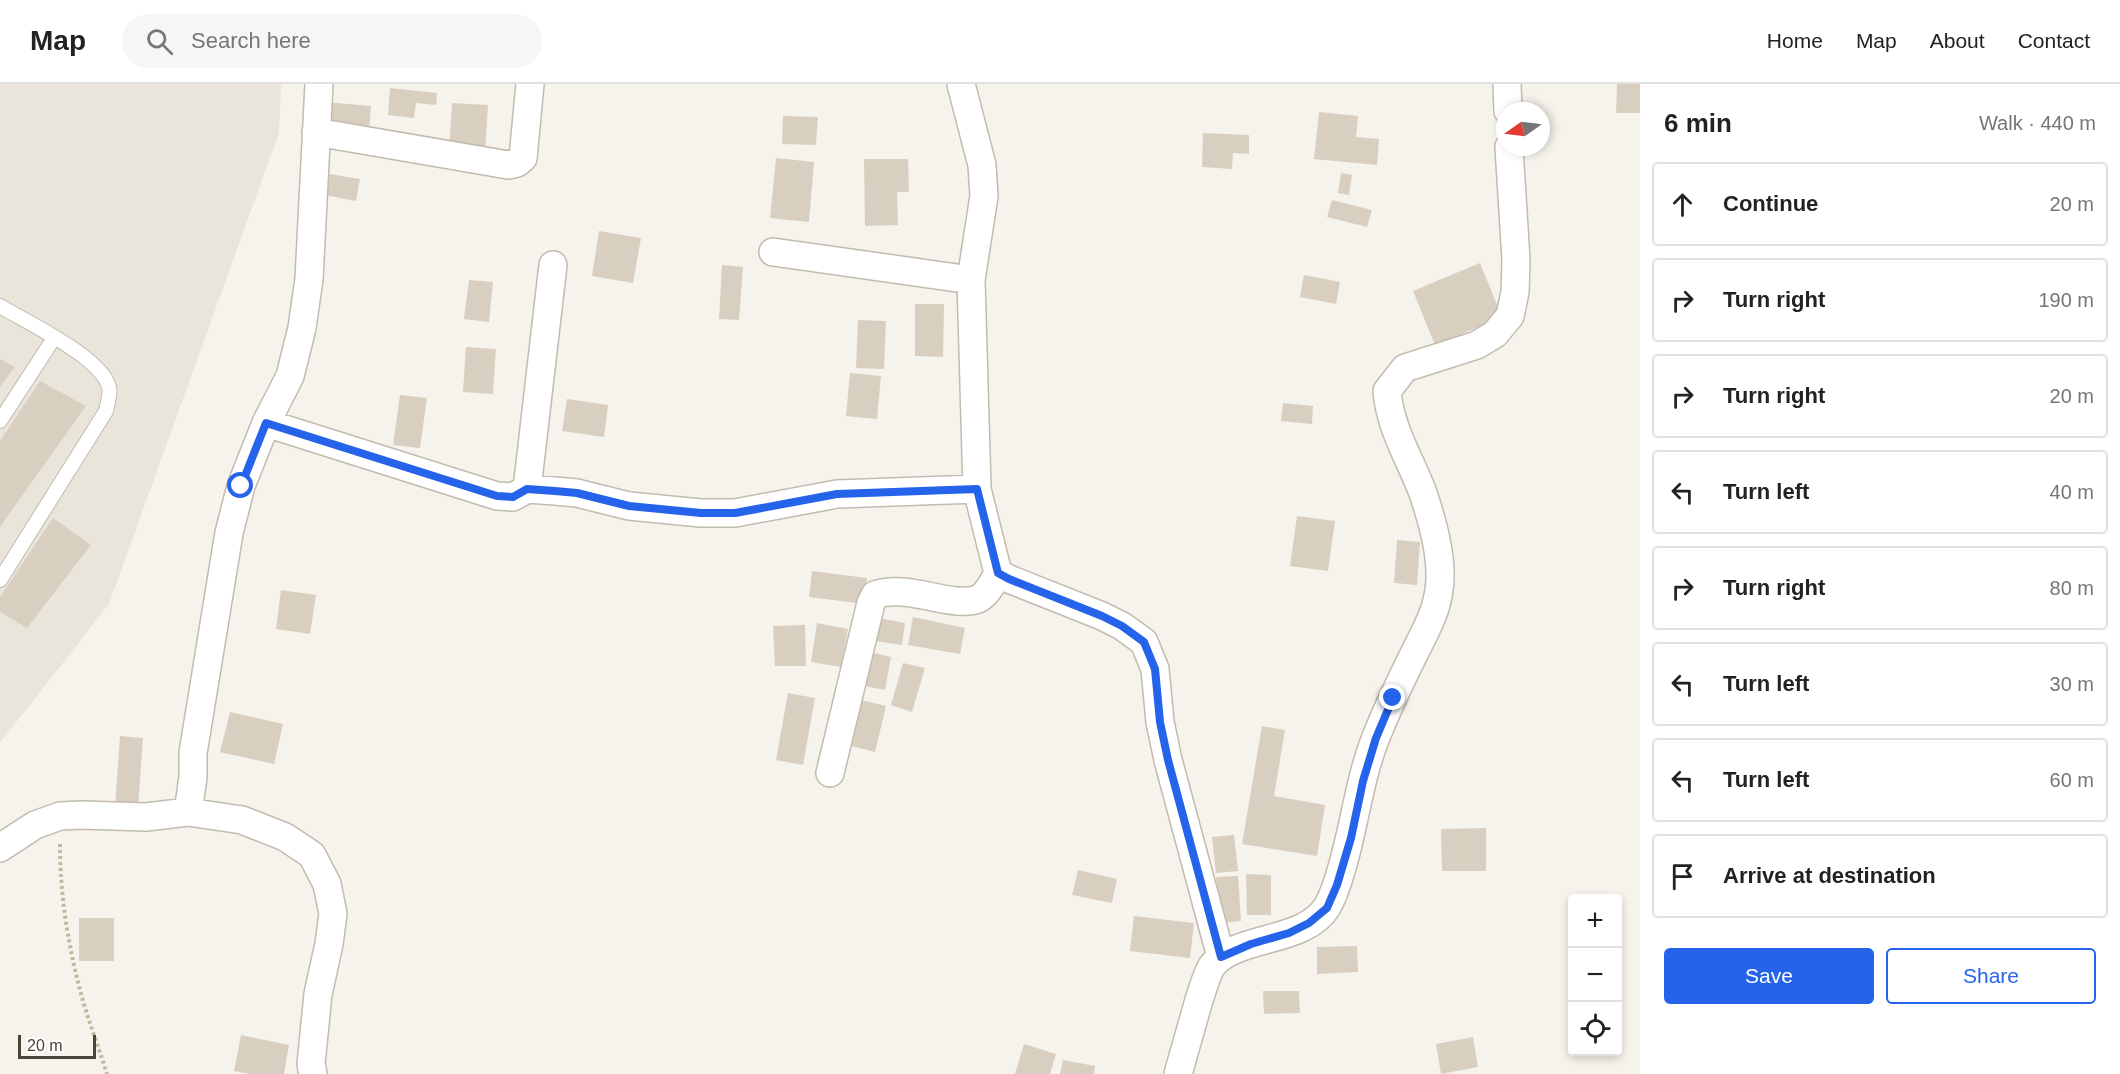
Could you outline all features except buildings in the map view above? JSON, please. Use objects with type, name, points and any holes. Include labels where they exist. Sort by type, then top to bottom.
[{"type":"street","points":[[188,812],[193,777],[193,753],[229,533],[241,486],[266,423],[290,376],[302,328],[309,279],[319,84]]},
{"type":"street","points":[[316,132],[508,165],[517,163],[523,158],[530,84]]},
{"type":"street","points":[[830,773],[871,603],[875,595],[887,591],[899,591],[964,601],[979,598],[988,592],[998,573],[977,489],[971,280],[984,196],[982,165],[962,84]]},
{"type":"street","points":[[1507,84],[1508,102]]},
{"type":"street","points":[[1178,1074],[1211,967],[1221,957],[1251,944],[1289,933],[1309,923],[1327,908],[1337,885],[1376,738],[1416,649],[1432,620],[1439,596],[1440,572],[1437,550],[1423,494],[1389,411],[1387,391],[1405,368],[1477,345],[1495,334],[1510,316],[1515,292],[1516,260],[1510,156]]},
{"type":"street","points":[[773,252],[971,280]]},
{"type":"street","points":[[527,489],[553,265]]},
{"type":"street","points":[[266,423],[497,496],[513,497],[527,489],[577,493],[629,506],[701,513],[735,513],[837,494],[977,489]]},
{"type":"street","points":[[998,573],[1102,616],[1122,626],[1144,642],[1155,669],[1160,722],[1168,760],[1221,957]]},
{"type":"street","points":[[0,848],[36,825],[60,816],[146,817],[188,812],[242,820],[285,837],[312,855],[327,884],[333,914],[318,994],[311,1064],[313,1074]]},
{"type":"lane","points":[[0,306],[86,357],[99,370],[110,388],[106,411],[0,580]]},
{"type":"lane","points":[[0,421],[54,338]]},
{"type":"path","points":[[60,816],[60,866],[67,927],[79,988],[107,1074]]},
{"type":"shaded area","points":[[0,84],[281,84],[279,133],[109,604],[0,743]]},
{"type":"route","points":[[241,486],[266,423],[497,496],[513,497],[527,489],[577,493],[629,506],[652,509],[735,513],[837,494],[977,489],[998,573],[1102,616],[1122,626],[1144,642],[1155,669],[1160,722],[1168,760],[1221,957],[1251,944],[1289,933],[1309,923],[1327,908],[1337,885],[1351,838],[1363,781],[1376,738],[1393,698]]}]
